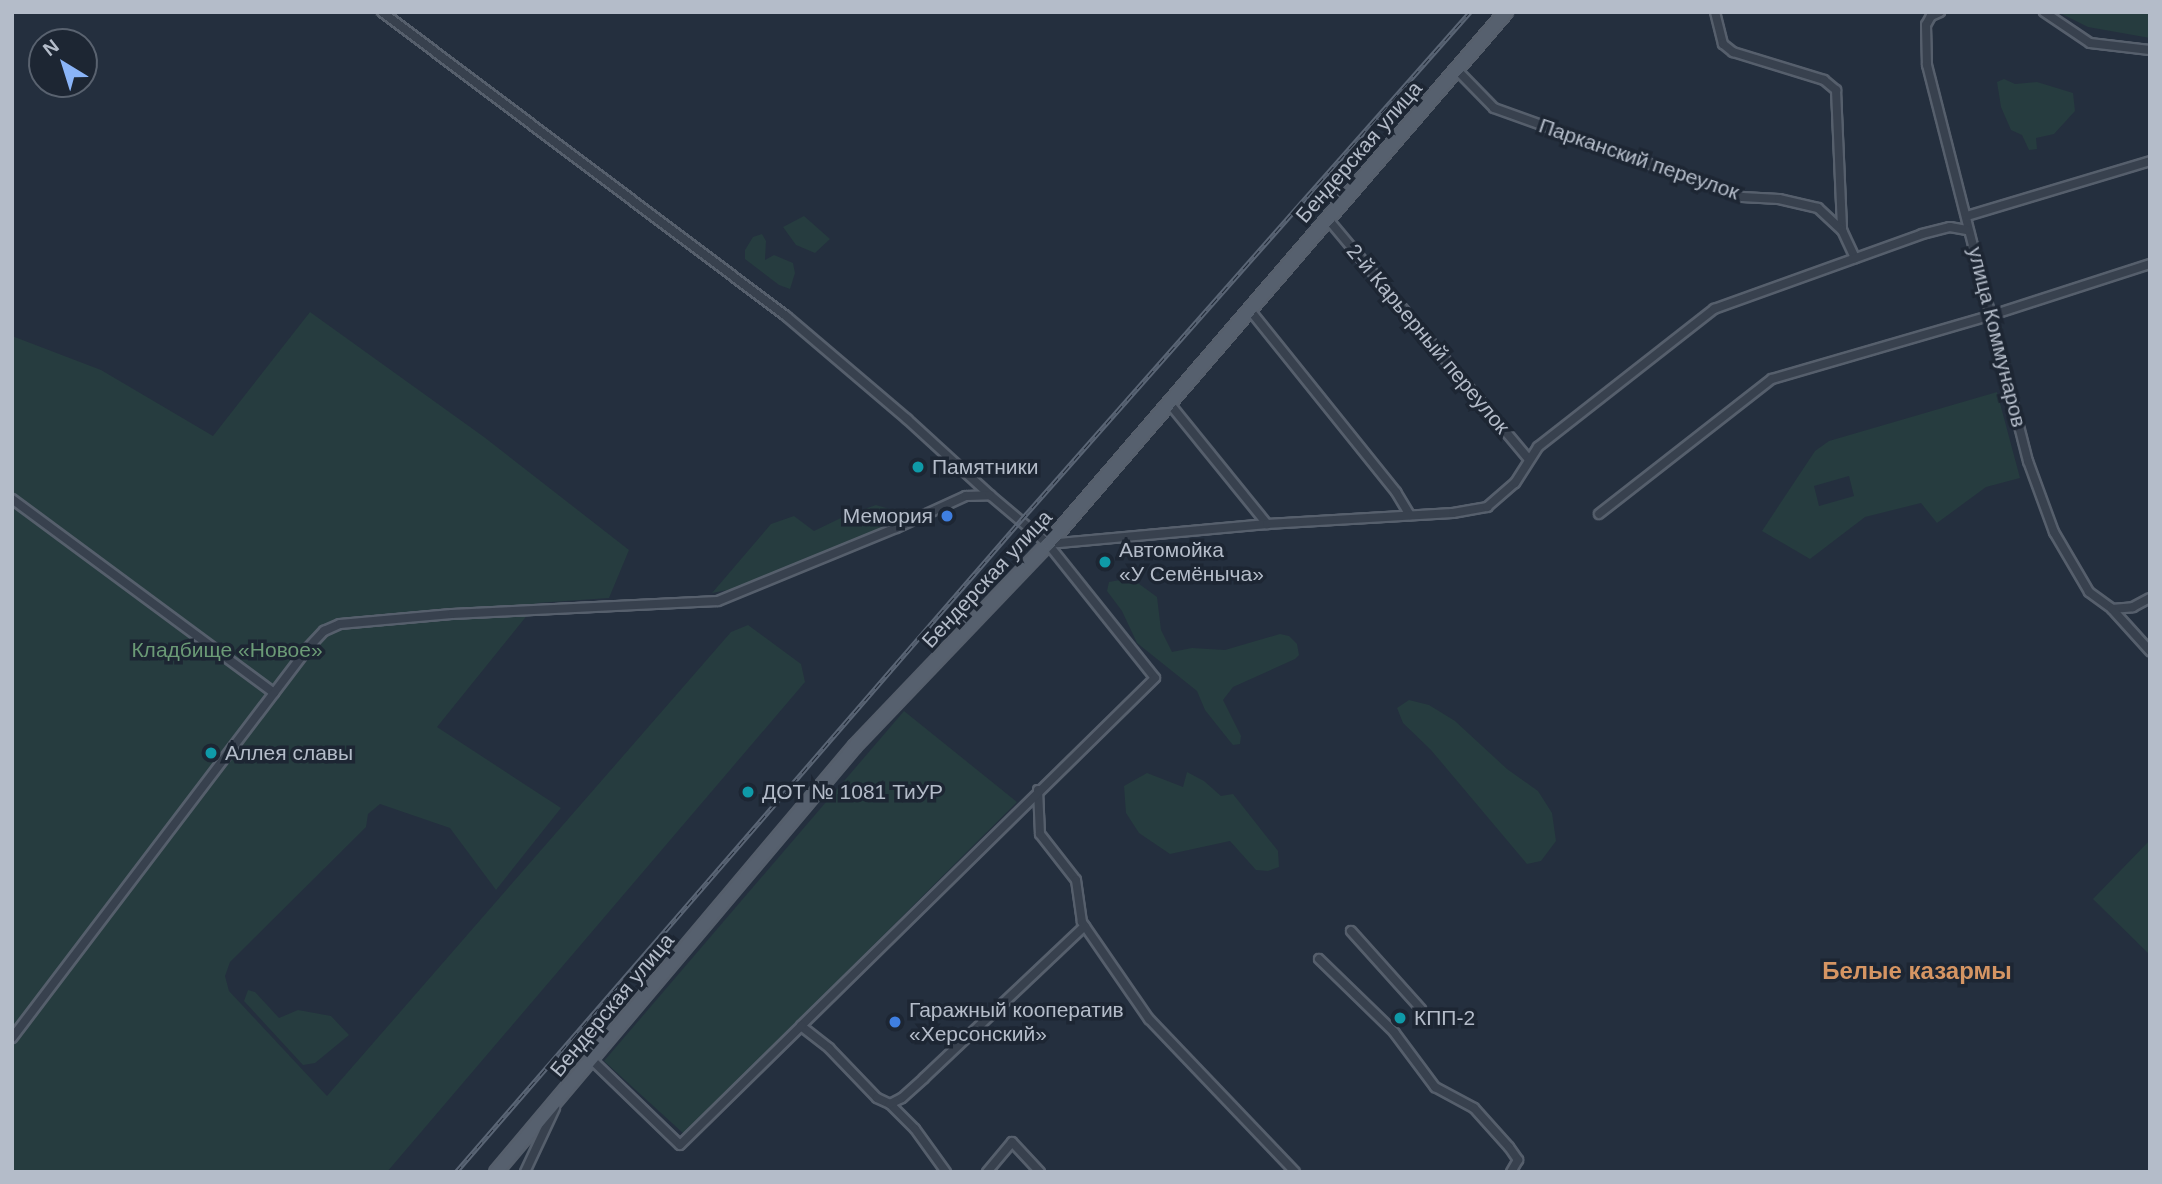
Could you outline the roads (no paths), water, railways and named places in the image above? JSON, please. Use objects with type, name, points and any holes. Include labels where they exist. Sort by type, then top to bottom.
[{"type":"main road","name":"Бендерская улица","points":[[496,1172],[855,746],[1048,544],[1506,12]]},
{"type":"street","points":[[382,12],[786,316],[1048,544],[1155,678],[1038,790],[680,1145],[592,1060]]},
{"type":"street","points":[[1715,12],[1723,44],[1733,52],[1824,80],[1836,90],[1842,230]]},
{"type":"street","name":"улица Коммунаров","points":[[1940,12],[1931,16],[1926,25],[1927,65],[2028,461],[2054,532],[2089,592],[2112,609],[2150,651]]},
{"type":"street","points":[[2044,12],[2090,43],[2150,50]]},
{"type":"street","name":"Парканский переулок","points":[[1456,69],[1494,108],[1742,197],[1779,199],[1818,208],[1842,230],[1855,258]]},
{"type":"street","points":[[1967,216],[2150,161]]},
{"type":"street","name":"2-й Карьерный переулок","points":[[1327,218],[1529,460]]},
{"type":"street","points":[[1048,544],[1487,507],[1504,496],[1538,447],[1714,310],[1855,258],[1950,227],[1967,230]]},
{"type":"street","points":[[1599,514],[1772,379],[1992,315],[2150,264]]},
{"type":"street","points":[[1249,309],[1396,492],[1410,515]]},
{"type":"street","points":[[1168,403],[1267,524]]},
{"type":"street","points":[[12,1038],[314,640],[340,624],[516,610],[718,601],[896,528],[966,496],[989,495]]},
{"type":"street","points":[[12,499],[274,693]]},
{"type":"street","points":[[2112,609],[2133,607],[2150,598]]},
{"type":"street","points":[[1038,790],[1040,834],[1076,880],[1085,926],[1149,1018],[1295,1172]]},
{"type":"street","points":[[890,1104],[916,1085],[1085,926]]},
{"type":"street","points":[[1351,931],[1421,1009]]},
{"type":"street","points":[[1319,959],[1394,1032],[1435,1087],[1474,1108],[1518,1160],[1511,1172]]},
{"type":"street","points":[[801,1026],[829,1048],[877,1098],[890,1104],[915,1129],[946,1172]]},
{"type":"street","points":[[524,1172],[560,1096]]},
{"type":"street","points":[[987,1172],[1012,1142],[1040,1172]]},
{"type":"railway","points":[[456,1172],[1021,520],[1470,12]]},
{"type":"place","name":"Памятники","points":[[918,467]]},
{"type":"place","name":"Мемория","points":[[947,516]]},
{"type":"place","name":"Автомойка «У Семёныча»","points":[[1105,562]]},
{"type":"place","name":"Аллея славы","points":[[211,753]]},
{"type":"place","name":"ДОТ № 1081 ТиУР","points":[[748,792]]},
{"type":"place","name":"КПП-2","points":[[1400,1018]]},
{"type":"place","name":"Гаражный кооператив «Херсонский»","points":[[895,1022]]},
{"type":"district","name":"Белые казармы","points":[[1917,971]]},
{"type":"park label","name":"Кладбище «Новое»","points":[[227,650]]}]
